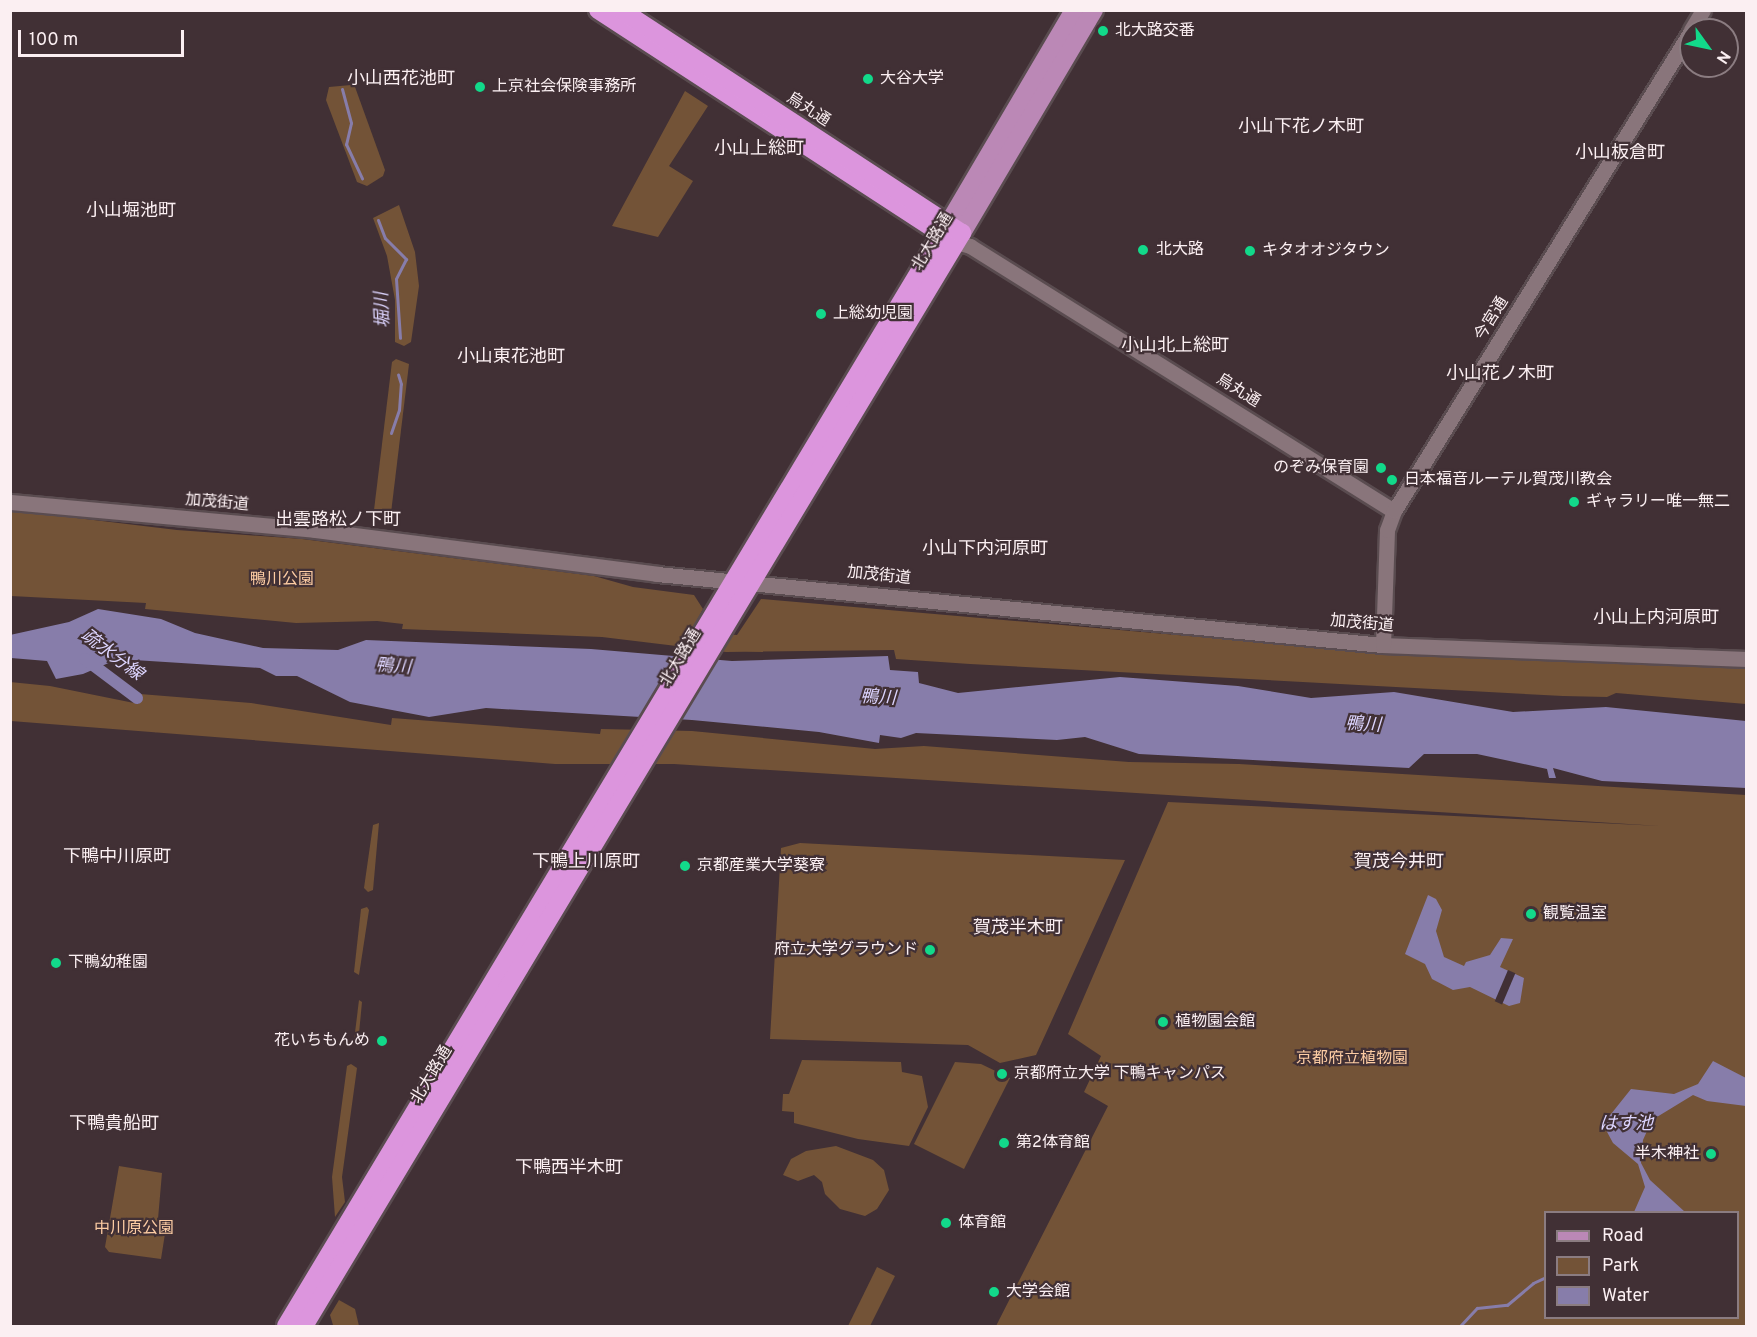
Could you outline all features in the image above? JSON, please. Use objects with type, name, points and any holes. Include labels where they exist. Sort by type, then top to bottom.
[{"type":"highway","name":"烏丸通","points":[[598,10],[956,236]]},
{"type":"highway","name":"烏丸通","points":[[621,10],[956,236]]},
{"type":"highway","name":"北大路通","points":[[306,1326],[720,616],[956,236]]},
{"type":"highway","name":"北大路通","points":[[286,1326],[632,765]]},
{"type":"main road","name":"北大路通","points":[[956,236],[1074,10]]},
{"type":"main road","name":"北大路通","points":[[956,236],[1094,10]]},
{"type":"street","name":"今宮通","points":[[1383,645],[1387,530],[1394,511],[1679,49]]},
{"type":"street","name":"烏丸通","points":[[956,236],[1394,511]]},
{"type":"street","name":"加茂街道","points":[[10,502],[315,530],[741,582],[1383,645],[1746,659]]},
{"type":"street","points":[[301,1302],[306,1326]]},
{"type":"green space","points":[[351,85],[355,87],[385,170],[383,176],[367,186],[357,182],[326,100],[329,87]]},
{"type":"green space","points":[[685,91],[708,106],[669,166],[693,181],[658,237],[612,226]]},
{"type":"green space","points":[[399,205],[415,252],[419,286],[411,342],[404,346],[395,342],[395,300],[387,256],[373,218]]},
{"type":"green space","points":[[396,359],[409,364],[391,513],[374,510],[392,362]]},
{"type":"green space","name":"鴨川公園","points":[[10,510],[177,530],[302,539],[594,576],[633,587],[694,595],[703,609],[691,631],[737,635],[761,599],[1384,653],[1746,666],[1746,704],[1616,693],[1607,697],[1563,696],[970,664],[896,659],[894,650],[726,652],[602,637],[402,629],[403,624],[377,621],[296,623],[145,609],[146,603],[11,596]]},
{"type":"green space","name":"京都府立植物園","points":[[10,682],[50,686],[139,704],[140,694],[251,703],[391,725],[392,718],[600,734],[601,729],[692,731],[875,749],[924,746],[1129,762],[1239,764],[1746,795],[1746,1326],[996,1326],[1108,1106],[1084,1092],[1101,1056],[1068,1034],[1168,802],[1660,826],[674,764],[555,764],[11,721]]},
{"type":"green space","points":[[379,823],[373,890],[368,892],[364,888],[373,825]]},
{"type":"green space","name":"府立大学グラウンド","points":[[800,843],[1125,860],[1036,1055],[1000,1063],[968,1045],[770,1039],[781,848]]},
{"type":"green space","points":[[367,907],[369,910],[359,975],[354,972],[361,909]]},
{"type":"green space","points":[[359,1000],[362,1002],[358,1044],[354,1041]]},
{"type":"green space","points":[[802,1060],[901,1062],[902,1072],[922,1076],[928,1107],[909,1146],[858,1139],[794,1123],[794,1112],[782,1111],[783,1094],[789,1094]]},
{"type":"green space","points":[[955,1062],[981,1064],[1010,1078],[964,1169],[914,1144]]},
{"type":"green space","points":[[351,1064],[357,1068],[342,1177],[345,1202],[335,1217],[332,1177],[347,1066]]},
{"type":"green space","points":[[836,1146],[873,1160],[884,1170],[889,1190],[877,1209],[865,1216],[840,1209],[825,1194],[822,1182],[814,1175],[798,1181],[783,1175],[791,1159],[806,1151]]},
{"type":"green space","name":"中川原公園","points":[[119,1166],[162,1173],[158,1219],[167,1221],[161,1259],[109,1252],[105,1247]]},
{"type":"green space","points":[[877,1267],[895,1276],[870,1326],[848,1326]]},
{"type":"green space","points":[[339,1300],[355,1309],[359,1326],[333,1325],[330,1315]]},
{"type":"water","name":"鴨川","points":[[98,609],[161,619],[195,633],[263,648],[338,650],[366,640],[591,649],[732,661],[888,656],[890,670],[918,672],[919,683],[958,693],[1120,677],[1238,686],[1311,698],[1394,692],[1513,712],[1606,707],[1746,721],[1746,788],[1602,781],[1553,768],[1556,778],[1549,778],[1547,769],[1477,754],[1424,754],[1409,768],[1139,754],[1085,737],[1057,740],[916,733],[901,738],[880,735],[879,743],[819,732],[692,720],[486,708],[429,717],[350,702],[297,676],[276,676],[260,668],[118,659],[83,674],[56,679],[47,661],[11,658],[10,635],[69,622]]},
{"type":"water","points":[[1428,895],[1436,899],[1442,910],[1436,931],[1444,957],[1464,966],[1466,962],[1490,955],[1501,938],[1513,939],[1500,967],[1524,978],[1520,1003],[1509,1006],[1470,987],[1453,990],[1432,979],[1425,964],[1405,954]]},
{"type":"water","name":"はす池","points":[[1713,1061],[1746,1078],[1746,1106],[1707,1101],[1693,1095],[1652,1120],[1643,1140],[1641,1163],[1650,1180],[1684,1211],[1634,1211],[1645,1187],[1638,1164],[1613,1143],[1606,1130],[1607,1119],[1631,1089],[1674,1094],[1698,1084]]},
{"type":"pier","points":[[1508,970],[1515,973],[1502,1004],[1495,1001]]},
{"type":"waterway","name":"堀川","points":[[342,89],[351,123],[346,144],[362,179]]},
{"type":"waterway","name":"堀川","points":[[378,220],[385,238],[406,259],[396,279],[400,338]]},
{"type":"waterway","name":"堀川","points":[[391,433],[399,410],[401,384],[398,374]]},
{"type":"waterway","name":"疏水分線","points":[[85,659],[137,698]]},
{"type":"waterway","points":[[1460,1326],[1477,1308],[1507,1305],[1533,1283],[1544,1278]]},
{"type":"place","name":"北大路交番","points":[[1103,31]]},
{"type":"place","name":"大谷大学","points":[[868,79]]},
{"type":"place","name":"上京社会保険事務所","points":[[480,87]]},
{"type":"place","name":"北大路","points":[[1143,250]]},
{"type":"place","name":"キタオオジタウン","points":[[1250,251]]},
{"type":"place","name":"上総幼児園","points":[[821,314]]},
{"type":"place","name":"のぞみ保育園","points":[[1381,468]]},
{"type":"place","name":"日本福音ルーテル賀茂川教会","points":[[1392,480]]},
{"type":"place","name":"ギャラリー唯一無二","points":[[1574,502]]},
{"type":"place","name":"京都産業大学葵寮","points":[[685,866]]},
{"type":"place","name":"観覧温室","points":[[1531,914]]},
{"type":"place","name":"府立大学グラウンド","points":[[930,950]]},
{"type":"place","name":"下鴨幼稚園","points":[[56,963]]},
{"type":"place","name":"植物園会館","points":[[1163,1022]]},
{"type":"place","name":"花いちもんめ","points":[[382,1041]]},
{"type":"place","name":"京都府立大学 下鴨キャンパス","points":[[1002,1074]]},
{"type":"place","name":"第2体育館","points":[[1004,1143]]},
{"type":"place","name":"半木神社","points":[[1711,1154]]},
{"type":"place","name":"体育館","points":[[946,1223]]},
{"type":"place","name":"大学会館","points":[[994,1292]]},
{"type":"district","name":"小山西花池町","points":[[401,80]]},
{"type":"district","name":"小山下花ノ木町","points":[[1301,128]]},
{"type":"district","name":"小山上総町","points":[[759,150]]},
{"type":"district","name":"小山板倉町","points":[[1620,154]]},
{"type":"district","name":"小山堀池町","points":[[131,212]]},
{"type":"district","name":"小山北上総町","points":[[1175,347]]},
{"type":"district","name":"小山東花池町","points":[[511,358]]},
{"type":"district","name":"小山花ノ木町","points":[[1500,375]]},
{"type":"district","name":"出雲路松ノ下町","points":[[338,521]]},
{"type":"district","name":"小山下内河原町","points":[[985,550]]},
{"type":"district","name":"小山上内河原町","points":[[1656,619]]},
{"type":"district","name":"下鴨中川原町","points":[[117,858]]},
{"type":"district","name":"下鴨上川原町","points":[[586,863]]},
{"type":"district","name":"賀茂今井町","points":[[1399,863]]},
{"type":"district","name":"賀茂半木町","points":[[1018,929]]},
{"type":"district","name":"下鴨貴船町","points":[[114,1125]]},
{"type":"district","name":"下鴨西半木町","points":[[569,1169]]}]
